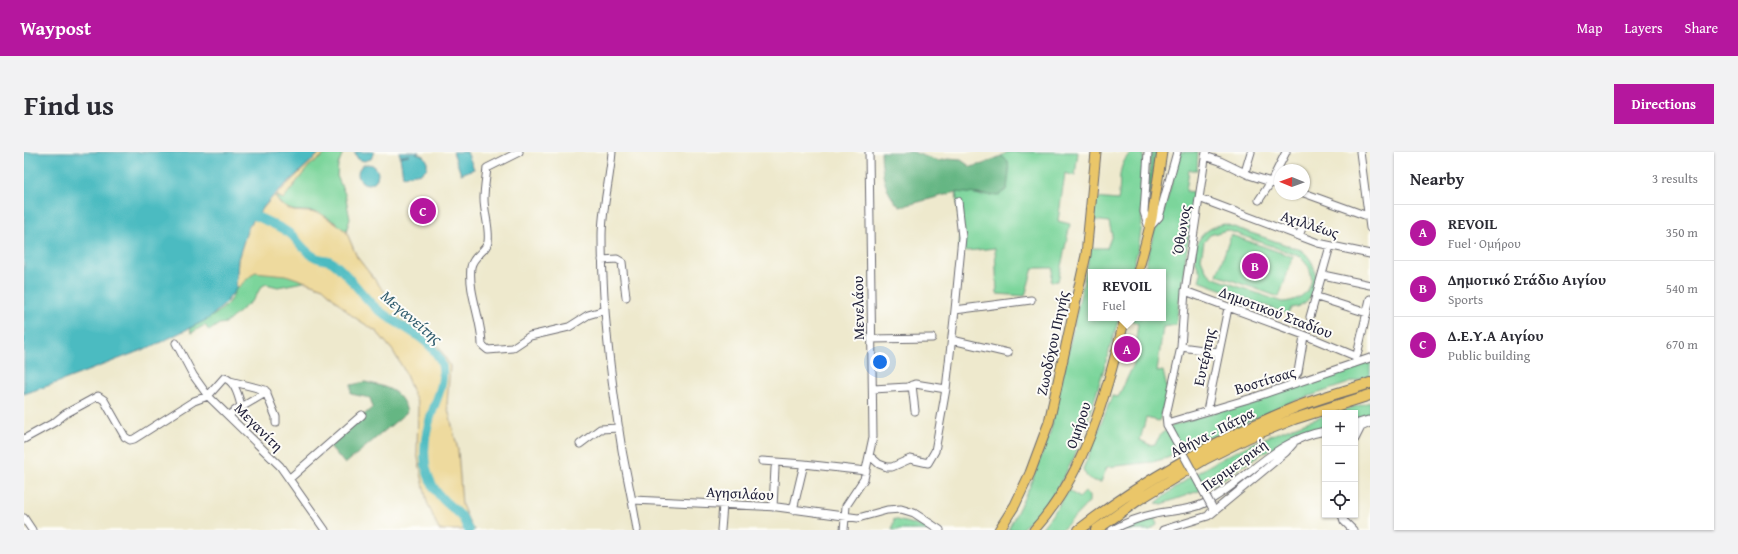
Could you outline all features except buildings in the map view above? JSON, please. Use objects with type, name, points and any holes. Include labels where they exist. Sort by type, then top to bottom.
[{"type":"highway","name":"Αθήνα - Πάτρα","points":[[1079,530],[1108,508],[1201,452],[1291,409],[1370,383]]},
{"type":"highway","name":"Αθήνα - Πάτρα","points":[[1096,530],[1138,500],[1204,459],[1249,437],[1294,419],[1370,394]]},
{"type":"main road","name":"Ζωοδόχου Πηγής","points":[[999,530],[1015,505],[1030,473],[1049,422],[1086,255],[1096,152]]},
{"type":"main road","points":[[1139,269],[1149,228],[1162,152]]},
{"type":"main road","name":"Ομήρου","points":[[1034,530],[1048,514],[1079,464],[1099,407],[1124,321]]},
{"type":"street","points":[[518,152],[487,168],[484,200],[488,242],[484,249],[475,258],[471,266],[473,300],[484,348],[493,350],[512,348],[530,336],[569,327],[588,315],[605,310]]},
{"type":"street","points":[[612,152],[602,234],[605,310],[610,373],[637,530]]},
{"type":"street","name":"Μενελάου","points":[[844,530],[848,502],[860,485],[866,471],[873,438],[869,152]]},
{"type":"street","points":[[1148,152],[1144,206],[1149,228]]},
{"type":"street","points":[[1149,228],[1159,216],[1177,152]]},
{"type":"street","points":[[1245,172],[1251,152]]},
{"type":"street","points":[[1259,200],[1271,182],[1286,152]]},
{"type":"street","points":[[1360,152],[1367,172],[1370,228]]},
{"type":"street","points":[[1205,154],[1249,175],[1274,183]]},
{"type":"street","name":"Όθωνος","points":[[1169,426],[1166,415],[1181,347],[1185,291],[1205,154]]},
{"type":"street","points":[[1310,196],[1369,217]]},
{"type":"street","name":"Αχιλλέως","points":[[1199,198],[1299,236],[1330,246],[1370,254]]},
{"type":"street","points":[[870,456],[881,465],[892,467],[910,459],[928,463],[935,451],[946,389],[962,237],[958,201]]},
{"type":"street","points":[[1299,236],[1305,220]]},
{"type":"street","points":[[1310,317],[1330,246]]},
{"type":"street","points":[[602,260],[617,259],[622,262],[626,297]]},
{"type":"street","points":[[1323,275],[1370,285]]},
{"type":"street","name":"Δημοτικού Σταδίου","points":[[1185,291],[1304,336],[1352,356],[1357,356],[1368,313]]},
{"type":"street","points":[[1316,297],[1368,313],[1370,299]]},
{"type":"street","points":[[955,310],[1031,300]]},
{"type":"street","name":"Ευτέρπης","points":[[1207,411],[1228,308]]},
{"type":"street","points":[[1292,380],[1298,372],[1304,336]]},
{"type":"street","points":[[871,339],[932,338]]},
{"type":"street","points":[[952,340],[1008,353]]},
{"type":"street","name":"Μεγανίτη","points":[[176,343],[193,375],[208,396],[280,466],[325,530]]},
{"type":"street","points":[[1181,347],[1218,352]]},
{"type":"street","name":"Βοστίτσας","points":[[1169,426],[1207,411],[1322,375],[1370,358]]},
{"type":"street","points":[[186,379],[193,375]]},
{"type":"street","points":[[24,439],[98,396],[104,400],[125,437],[132,440],[194,401],[208,396],[223,379],[227,378],[230,381],[262,388],[267,392],[276,423]]},
{"type":"street","points":[[230,381],[238,395],[240,408]]},
{"type":"street","points":[[873,389],[908,387],[912,385],[946,389]]},
{"type":"street","points":[[912,385],[916,411]]},
{"type":"street","points":[[229,415],[267,392]]},
{"type":"street","points":[[289,479],[362,415]]},
{"type":"street","points":[[1358,423],[1370,419]]},
{"type":"street","points":[[1358,433],[1361,427],[1370,423]]},
{"type":"street","points":[[1169,426],[1212,510]]},
{"type":"street","points":[[580,444],[600,429],[619,428]]},
{"type":"street","name":"Περιμετρική","points":[[1112,530],[1145,516],[1184,509],[1204,503],[1224,492],[1264,459],[1296,440],[1322,432]]},
{"type":"street","points":[[1162,530],[1208,516],[1212,510],[1286,452],[1296,440]]},
{"type":"street","points":[[762,460],[866,471]]},
{"type":"street","points":[[793,510],[804,464]]},
{"type":"street","points":[[773,507],[775,468]]},
{"type":"street","name":"Αγησιλάου","points":[[633,500],[773,507],[862,518],[887,510],[901,509],[914,513],[940,530]]},
{"type":"street","points":[[721,530],[722,505]]},
{"type":"street","points":[[24,518],[32,530]]},
{"type":"street","points":[[1343,518],[1353,530]]},
{"type":"green space","points":[[328,152],[343,152],[338,165],[337,176],[345,194],[350,219],[346,231],[323,215],[285,207],[274,195],[283,199],[309,166]]},
{"type":"green space","points":[[881,152],[913,152],[938,161],[948,159],[961,160],[971,167],[983,164],[1001,156],[1008,161],[1009,173],[1007,189],[998,196],[956,192],[900,207],[887,189],[883,175]]},
{"type":"green space","points":[[1008,152],[1078,152],[1075,176],[1065,173],[1058,221],[1070,224],[1058,281],[1051,282],[1053,268],[1033,268],[1025,296],[997,294],[995,248],[959,252],[960,227],[956,192],[964,191],[983,196],[1008,161],[1001,156]]},
{"type":"green space","points":[[1131,152],[1144,152],[1141,188],[1142,224],[1139,245],[1133,269],[1088,269],[1088,321],[1118,321],[1092,408],[1074,458],[1046,508],[1020,530],[1008,530],[1029,488],[1050,433],[1091,248],[1107,248],[1112,235],[1109,222],[1093,220],[1094,198],[1118,200],[1120,175],[1126,158]]},
{"type":"green space","points":[[1150,152],[1157,152],[1149,206],[1147,205]]},
{"type":"green space","points":[[1180,152],[1198,152],[1197,170],[1189,170],[1186,191],[1195,192],[1176,325],[1163,327],[1157,372],[1163,371],[1168,393],[1159,421],[1146,418],[1140,440],[1150,445],[1155,444],[1161,434],[1172,426],[1370,361],[1370,376],[1289,403],[1167,458],[1152,462],[1107,467],[1101,482],[1094,481],[1089,479],[1083,469],[1112,396],[1118,397],[1134,364],[1139,348],[1135,347],[1138,324],[1133,321],[1166,321],[1166,269],[1145,269],[1154,232],[1162,218]]},
{"type":"green space","points":[[1225,224],[1301,250],[1313,265],[1315,274],[1316,283],[1313,292],[1308,299],[1301,305],[1291,308],[1288,314],[1199,281],[1201,273],[1197,265],[1195,249],[1202,235],[1216,226]],"holes":[[[1227,230],[1301,257],[1311,272],[1310,287],[1299,297],[1291,301],[1282,302],[1214,278],[1206,271],[1201,259],[1204,242],[1210,235]]]},
{"type":"green space","points":[[1231,235],[1293,257],[1279,297],[1217,275]]},
{"type":"green space","points":[[243,258],[313,280],[278,287],[266,284],[261,287],[254,299],[226,323],[219,324],[209,331],[205,325],[191,333],[190,328],[214,315],[228,302],[237,285]]},
{"type":"green space","points":[[365,382],[392,390],[401,398],[407,412],[345,464],[329,445],[373,407],[370,398],[351,394],[351,385]]},
{"type":"green space","points":[[1370,402],[1370,416],[1358,420],[1358,410],[1343,410]]},
{"type":"green space","points":[[1322,417],[1322,428],[1304,433],[1261,454],[1210,487],[1162,504],[1156,503],[1175,488],[1215,462],[1258,441]]},
{"type":"green space","points":[[1069,490],[1079,498],[1085,492],[1089,495],[1089,502],[1062,530],[1040,530],[1055,511]]},
{"type":"green space","points":[[1155,518],[1157,525],[1150,530],[1122,530]]},
{"type":"green space","points":[[894,519],[928,528],[930,530],[892,530]]},
{"type":"sand","points":[[321,152],[328,152],[309,166],[283,199],[276,195]]},
{"type":"sand","points":[[274,195],[280,204],[293,211],[320,213],[346,231],[357,257],[379,285],[421,334],[439,347],[450,366],[447,405],[458,450],[462,505],[472,528],[475,530],[439,530],[427,502],[417,453],[418,405],[404,370],[393,351],[377,332],[351,315],[323,288],[286,275],[255,272],[236,289],[238,259],[248,227]]},
{"type":"water","points":[[24,152],[321,152],[274,195],[256,216],[248,228],[238,259],[236,289],[223,306],[208,319],[155,345],[24,394]]},
{"type":"water","points":[[354,152],[374,152],[371,159],[364,161],[358,159]]},
{"type":"water","points":[[399,152],[419,152],[416,153],[422,155],[427,160],[427,168],[422,173],[403,176],[400,157],[409,155],[400,156]]},
{"type":"water","points":[[453,152],[467,152],[474,169],[461,174]]},
{"type":"water","points":[[368,164],[375,167],[378,174],[375,181],[368,184],[361,181],[358,174],[361,167]]},
{"type":"waterway","name":"Μεγανείτης","points":[[256,216],[280,227],[289,233],[312,255],[332,262],[344,272],[376,308],[422,339],[437,355],[442,365],[443,376],[440,392],[430,418],[425,441],[428,475],[433,486],[442,499],[462,517],[469,530]]},
{"type":"place","name":"Δ.Ε.Υ.Α Αιγίου","points":[[423,211]]},
{"type":"place","name":"Δημοτικό Στάδιο Αιγίου","points":[[1255,266]]},
{"type":"place","name":"REVOIL","points":[[1127,349]]}]
